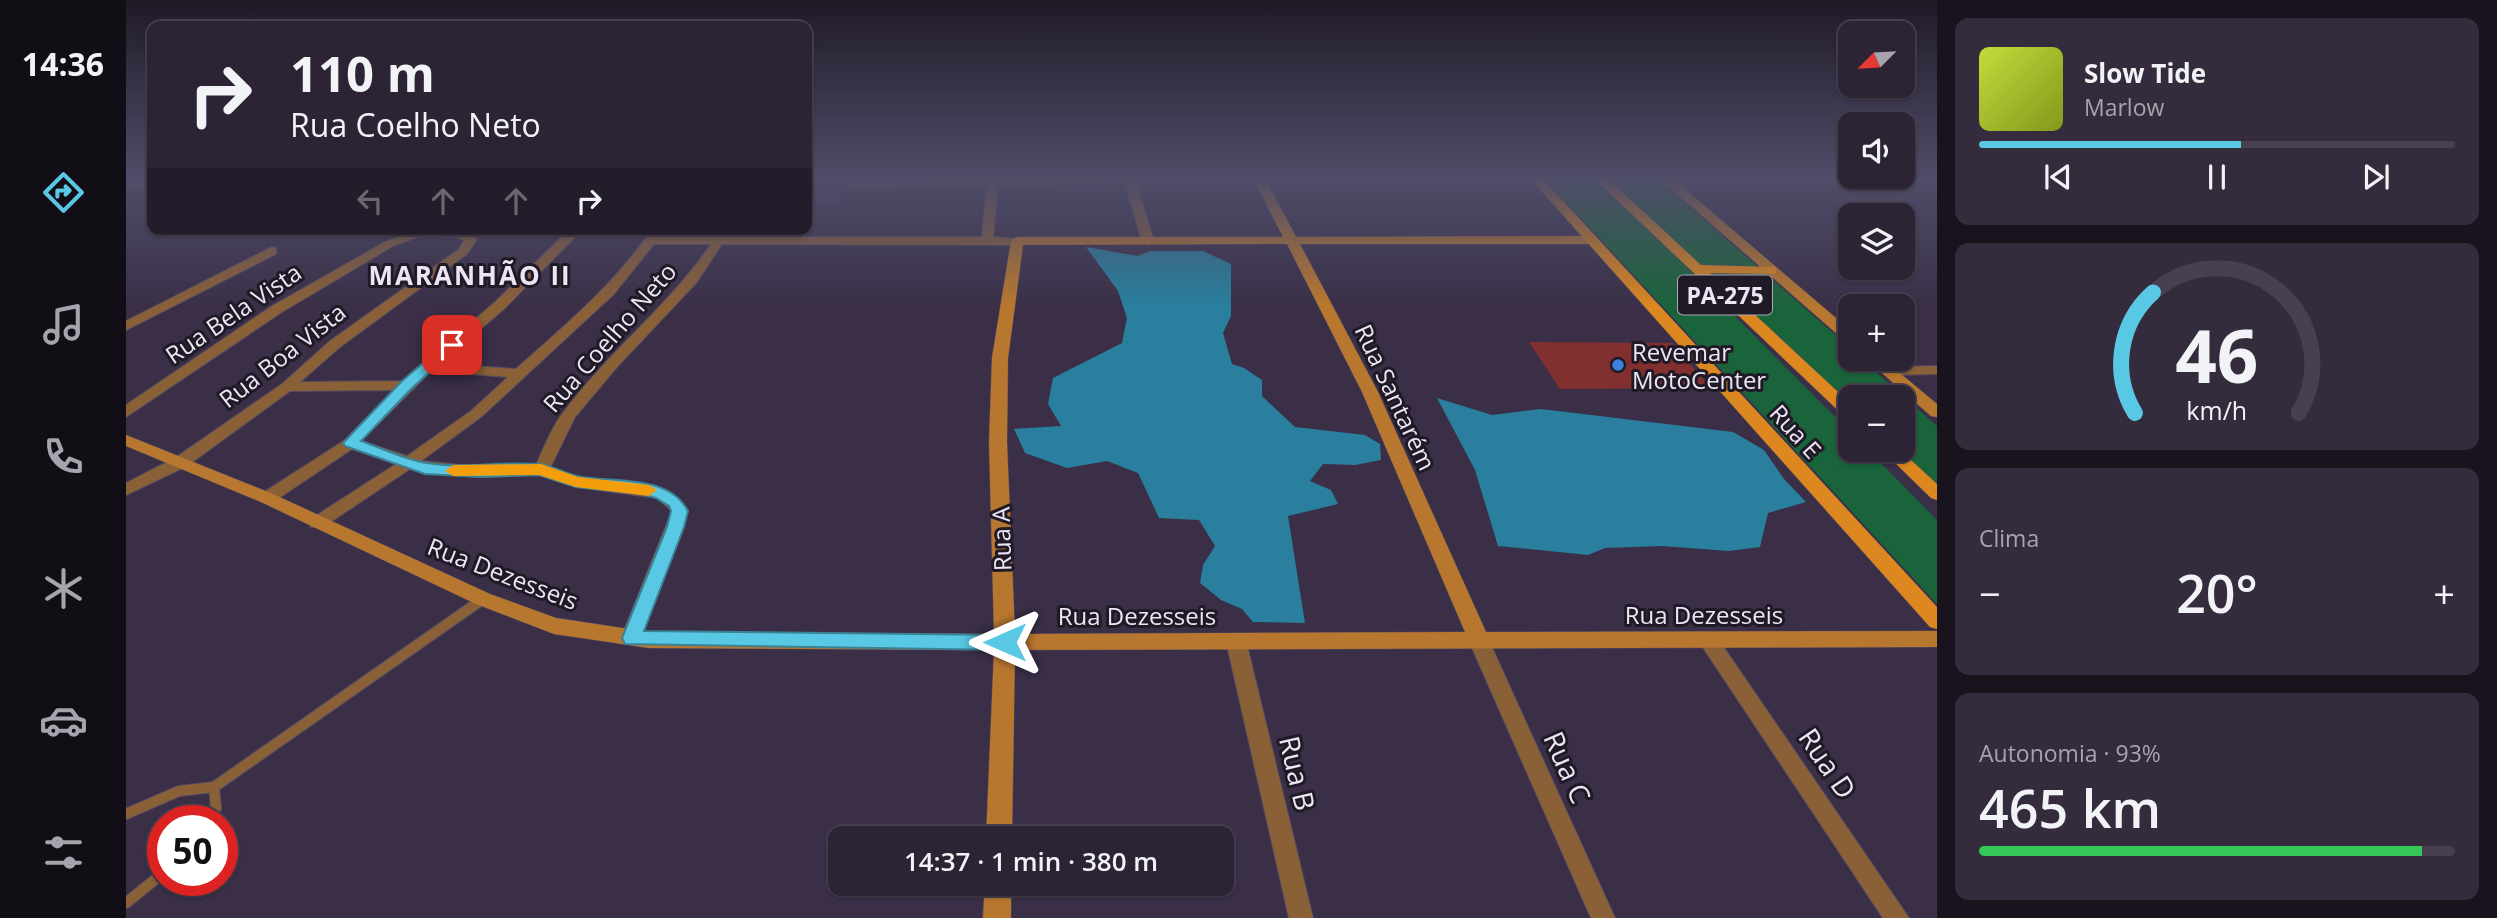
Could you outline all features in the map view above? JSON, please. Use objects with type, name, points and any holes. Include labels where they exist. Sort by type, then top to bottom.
[{"type":"main road","name":"Rua E","points":[[1573,221],[1937,621]]},
{"type":"main road","name":"PA-275","points":[[1647,221],[1838,401]]},
{"type":"main road","points":[[1699,269],[1771,270]]},
{"type":"main road","points":[[1903,462],[1937,494]]},
{"type":"street","points":[[987,241],[989,221]]},
{"type":"street","points":[[1142,221],[1148,241]]},
{"type":"street","name":"Rua Santarém","points":[[1283,221],[1370,392],[1479,641]]},
{"type":"street","points":[[1714,221],[1838,328]]},
{"type":"street","name":"Rua Bela Vista","points":[[126,412],[276,309],[389,244],[414,235]]},
{"type":"street","name":"Rua Bela Vista","points":[[461,235],[471,239],[463,251]]},
{"type":"street","points":[[267,498],[351,443],[407,385],[499,306],[571,235]]},
{"type":"street","name":"Rua Coelho Neto","points":[[317,523],[476,414],[610,291],[653,235]]},
{"type":"street","points":[[665,235],[719,240],[1590,240]]},
{"type":"street","name":"Rua Coelho Neto","points":[[541,470],[568,416],[612,364],[693,279],[719,240]]},
{"type":"street","name":"Rua A","points":[[999,826],[1005,642],[998,442],[1000,358],[1017,241]]},
{"type":"street","points":[[126,326],[272,251]]},
{"type":"street","name":"Rua Boa Vista","points":[[126,490],[181,462],[287,387],[335,344],[463,251]]},
{"type":"street","points":[[430,367],[520,374]]},
{"type":"street","points":[[1915,370],[1937,370]]},
{"type":"street","points":[[1888,371],[1937,412]]},
{"type":"street","points":[[287,387],[407,385]]},
{"type":"street","name":"Rua Dezesseis","points":[[126,440],[267,498],[483,598],[554,626],[631,638],[1005,642],[1937,639]]},
{"type":"street","points":[[351,443],[407,463],[445,470],[541,470],[576,482],[642,488],[662,494],[675,503],[680,511],[675,527],[631,638]]},
{"type":"street","name":"Rua B","points":[[1236,641],[1301,918]]},
{"type":"street","name":"Rua C","points":[[1479,641],[1603,918]]},
{"type":"street","name":"Rua D","points":[[1709,641],[1897,918]]},
{"type":"street","points":[[997,918],[998,896]]},
{"type":"lane","points":[[126,814],[194,786],[214,788],[483,598]]},
{"type":"lane","points":[[214,788],[216,805]]},
{"type":"lane","points":[[126,903],[147,886]]},
{"type":"shaded area","points":[[661,235],[781,235],[780,238]]},
{"type":"green space","points":[[1584,221],[1641,221],[1838,420],[1838,462],[1880,462],[1937,520],[1937,604]]},
{"type":"green space","points":[[1652,221],[1706,221],[1838,337],[1838,371],[1875,371],[1890,385],[1838,385],[1838,399]]},
{"type":"green space","points":[[1915,407],[1937,426],[1937,494],[1903,462],[1915,462]]},
{"type":"water","points":[[1086,247],[1138,256],[1150,251],[1203,251],[1231,264],[1231,316],[1223,333],[1232,364],[1244,368],[1262,380],[1262,396],[1295,427],[1365,435],[1380,444],[1381,460],[1355,465],[1323,464],[1310,481],[1331,490],[1338,504],[1288,516],[1305,623],[1253,622],[1242,609],[1221,600],[1200,583],[1203,565],[1215,546],[1199,520],[1159,518],[1138,473],[1107,461],[1067,468],[1025,453],[1014,429],[1061,426],[1048,404],[1053,378],[1122,343],[1127,318],[1118,291]]},
{"type":"water","points":[[1437,398],[1492,415],[1541,409],[1733,432],[1764,450],[1784,479],[1806,502],[1768,513],[1760,547],[1729,551],[1662,546],[1605,548],[1588,555],[1498,546],[1475,470]]},
{"type":"building","name":"Revemar MotoCenter","points":[[1529,342],[1672,343],[1711,388],[1560,389]]},
{"type":"slow traffic","points":[[453,471],[541,470],[576,482],[649,490]]},
{"type":"place","name":"Revemar MotoCenter","points":[[1618,365]]},
{"type":"district","name":"MARANHÃO II","points":[[470,275]]},
{"type":"route","points":[[452,345],[407,385],[351,443],[425,468],[481,472],[541,470],[576,482],[642,488],[662,494],[675,503],[680,511],[675,527],[631,638],[1005,642]]}]
